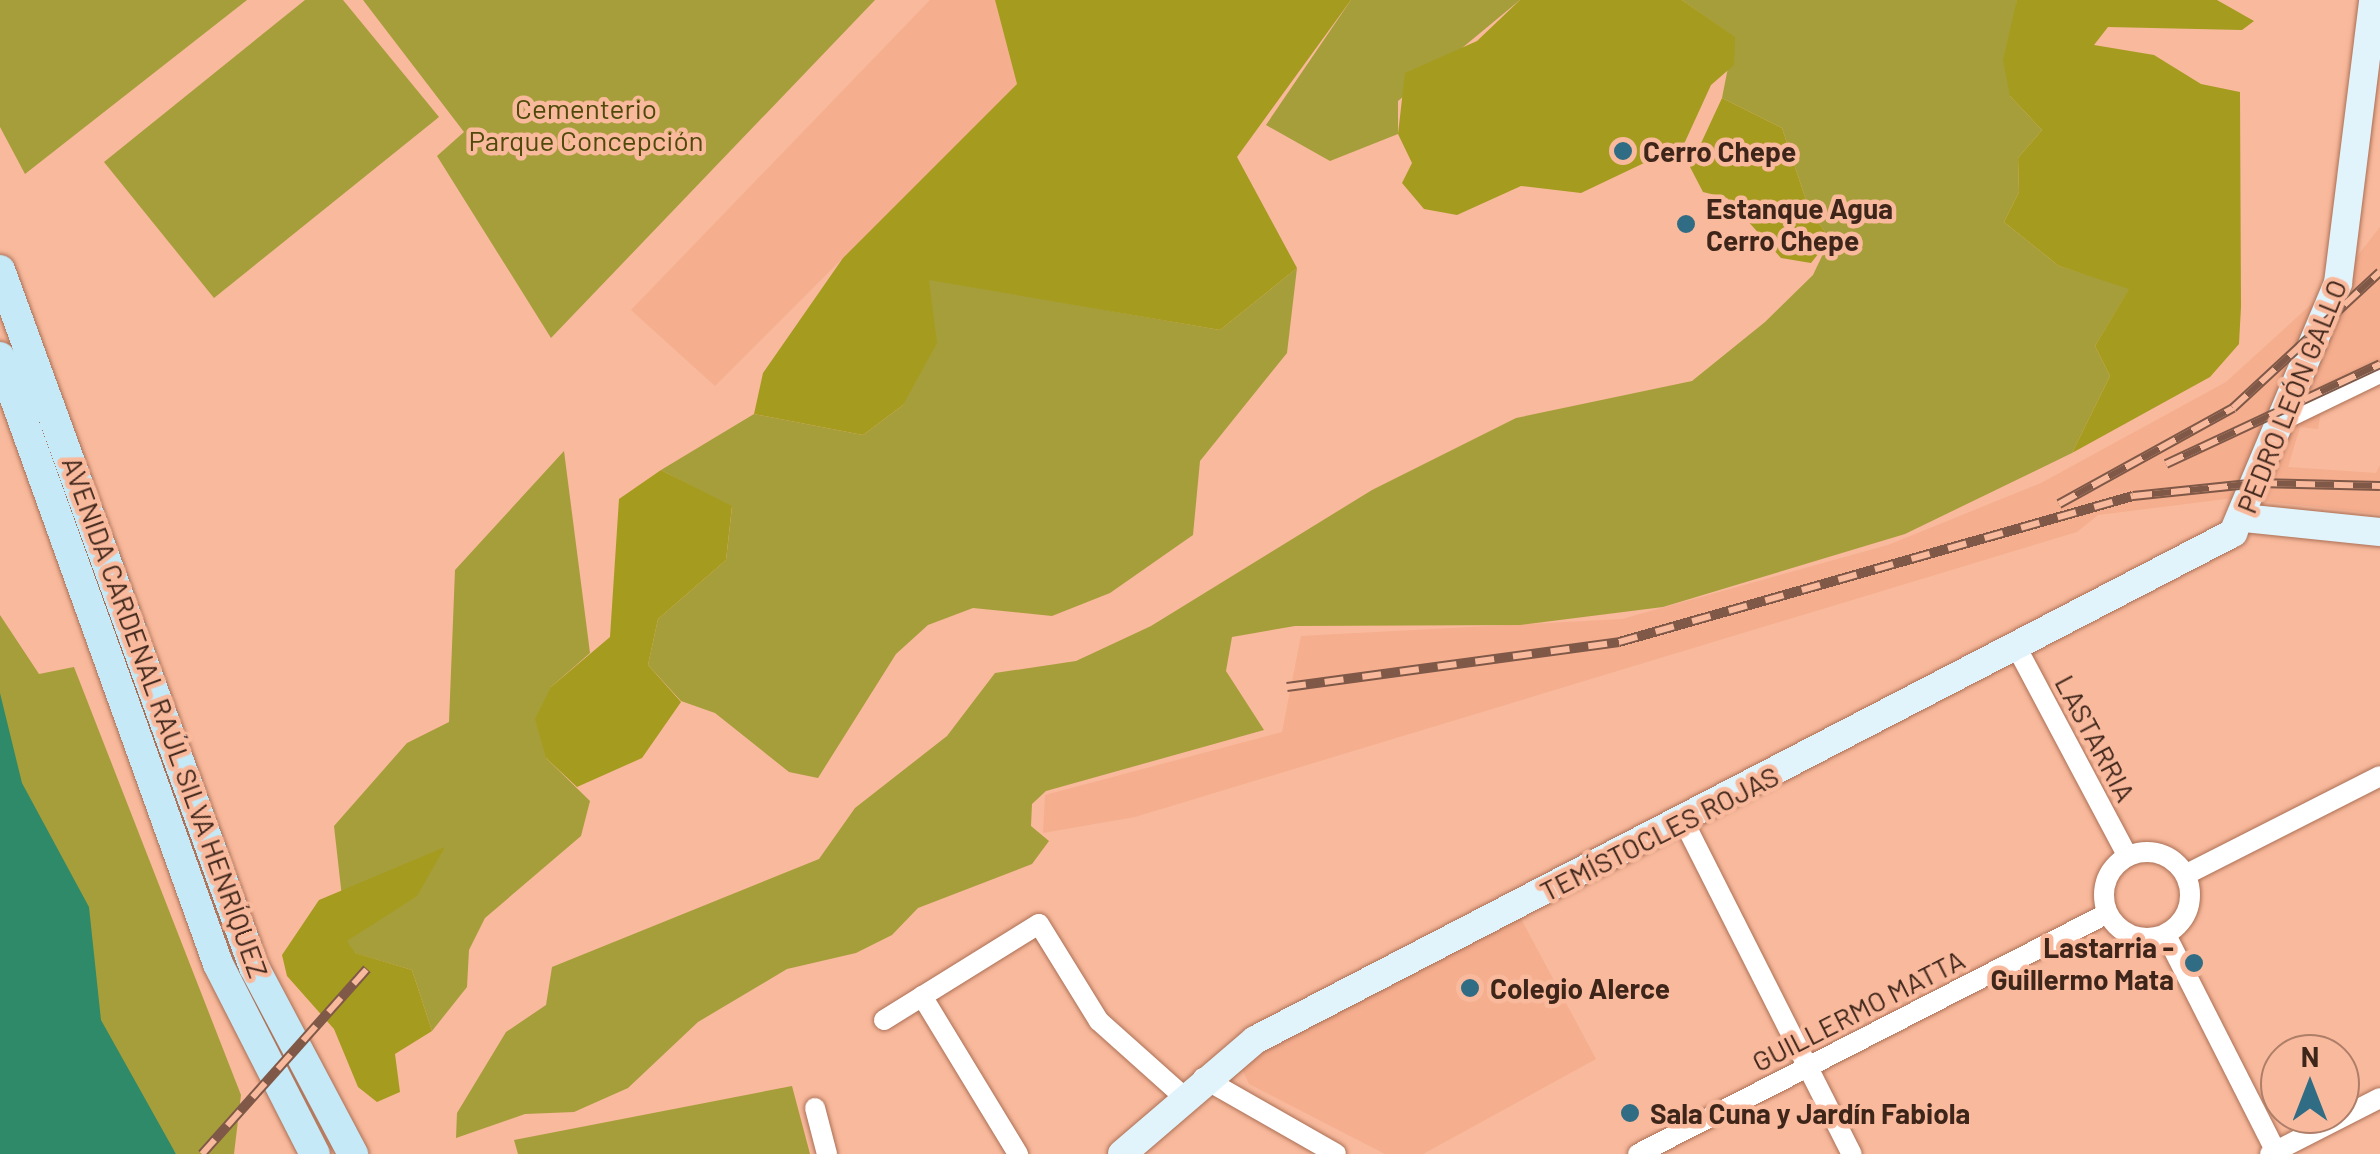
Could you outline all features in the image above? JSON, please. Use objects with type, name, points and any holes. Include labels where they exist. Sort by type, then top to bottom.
[{"type":"main road","name":"AVENIDA CARDENAL RAÚL SILVA HENRÍQUEZ","points":[[0,270],[254,966],[353,1154]]},
{"type":"main road","name":"AVENIDA CARDENAL RAÚL SILVA HENRÍQUEZ","points":[[0,358],[218,964],[315,1154]]},
{"type":"street","name":"PEDRO LEÓN GALLO","points":[[2218,544],[2244,518],[2346,252],[2373,0]]},
{"type":"street","points":[[2283,420],[2380,373]]},
{"type":"street","points":[[2244,518],[2380,532]]},
{"type":"street","name":"TEMÍSTOCLES ROJAS","points":[[1122,1154],[1193,1087],[1255,1040],[2218,544]]},
{"type":"street","name":"LASTARRIA","points":[[2018,650],[2126,853]]},
{"type":"street","points":[[2380,776],[2187,874],[2126,853],[2104,915],[2167,936],[2274,1153],[2380,1098]]},
{"type":"street","points":[[1682,820],[1852,1154]]},
{"type":"street","points":[[2167,936],[2190,890],[2187,874]]},
{"type":"street","name":"GUILLERMO MATTA","points":[[1638,1154],[2104,915]]},
{"type":"street","points":[[884,1020],[1039,924],[1099,1022],[1193,1087],[1336,1154]]},
{"type":"street","points":[[922,996],[1018,1154]]},
{"type":"street","points":[[815,1108],[828,1154]]},
{"type":"shaded area","points":[[930,0],[995,0],[1017,84],[715,386],[631,310]]},
{"type":"shaded area","points":[[995,0],[1351,0],[1237,157],[1297,268],[1220,330],[929,280],[937,343],[903,405],[863,435],[754,414],[763,373],[843,258],[1017,84]]},
{"type":"shaded area","points":[[1520,0],[1682,0],[1735,37],[1734,65],[1711,85],[1684,144],[1581,193],[1521,186],[1457,215],[1424,209],[1402,183],[1412,163],[1398,134],[1405,73],[1477,41]]},
{"type":"shaded area","points":[[2017,0],[2217,0],[2254,21],[2242,30],[2108,27],[2094,45],[2154,55],[2201,84],[2240,92],[2241,307],[2239,344],[2210,377],[2072,453],[2110,376],[2095,346],[2129,289],[2059,266],[2004,222],[2019,192],[2018,158],[2042,130],[2010,96],[2003,60]]},
{"type":"shaded area","points":[[1722,98],[1782,128],[1809,209],[1830,239],[1811,263],[1781,258],[1727,198],[1703,192],[1690,167]]},
{"type":"shaded area","points":[[2380,227],[2380,383],[2322,404],[2318,429],[2300,427],[2288,467],[2376,473],[2380,465],[2380,514],[2234,498],[2098,515],[2077,532],[1135,817],[1043,833],[1045,795],[1282,732],[1301,636],[1622,619],[1888,545],[2041,483],[2226,382],[2340,278]]},
{"type":"shaded area","points":[[661,470],[732,506],[726,560],[658,619],[648,665],[681,702],[642,758],[577,787],[546,758],[535,719],[551,687],[610,637],[619,499]]},
{"type":"shaded area","points":[[0,693],[22,783],[89,907],[101,1020],[176,1154],[0,1154]]},
{"type":"shaded area","points":[[445,847],[417,896],[347,941],[355,953],[412,970],[432,1031],[395,1054],[400,1092],[377,1102],[358,1087],[334,1029],[287,976],[282,955],[319,900]]},
{"type":"shaded area","name":"Colegio Alerce","points":[[1520,917],[1596,1059],[1423,1154],[1385,1154],[1249,1084],[1239,1062]]},
{"type":"green space","points":[[0,0],[247,0],[25,174],[0,127]]},
{"type":"green space","points":[[305,0],[343,0],[439,117],[214,298],[104,162]]},
{"type":"green space","name":"Cementerio Parque Concepción","points":[[363,0],[875,0],[551,338],[437,156],[464,132]]},
{"type":"green space","points":[[1351,0],[1520,0],[1398,101],[1398,134],[1330,161],[1266,125]]},
{"type":"green space","points":[[1682,0],[2017,0],[2010,96],[2042,130],[2018,158],[2019,192],[2004,222],[2059,266],[2130,288],[2095,346],[2110,376],[2072,453],[1905,534],[1663,607],[1520,625],[1295,626],[1232,637],[1226,671],[1264,730],[1046,791],[1032,804],[1031,826],[1049,841],[1032,864],[918,908],[892,935],[856,953],[787,969],[698,1022],[628,1088],[574,1112],[525,1114],[456,1138],[457,1113],[506,1032],[546,1005],[552,967],[819,859],[855,808],[947,736],[995,673],[1076,661],[1151,626],[1372,490],[1516,418],[1692,381],[1765,322],[1813,275],[1830,239],[1809,209],[1782,128],[1722,98],[1734,37]]},
{"type":"green space","points":[[1297,268],[1287,353],[1200,461],[1193,535],[1110,593],[1052,616],[973,608],[928,625],[896,654],[818,778],[789,772],[715,713],[681,701],[648,665],[658,619],[726,560],[732,507],[661,470],[754,414],[863,435],[903,405],[928,279],[1220,330]]},
{"type":"green space","points":[[564,451],[590,653],[551,687],[546,758],[590,801],[581,836],[485,918],[469,950],[467,987],[432,1031],[412,970],[354,953],[347,942],[334,826],[407,743],[449,722],[455,570]]},
{"type":"green space","points":[[0,615],[39,674],[74,667],[241,1095],[234,1154],[176,1154],[156,1123],[0,1154]]},
{"type":"green space","points":[[792,1086],[810,1154],[518,1154],[514,1140]]},
{"type":"railway","points":[[2059,504],[2233,408],[2380,272]]},
{"type":"railway","points":[[2166,464],[2380,364]]},
{"type":"railway","points":[[1287,687],[1619,642],[2133,496],[2258,483],[2380,486]]},
{"type":"railway","points":[[202,1154],[367,969]]},
{"type":"place","name":"Cerro Chepe","points":[[1623,151]]},
{"type":"place","name":"Estanque Agua Cerro Chepe","points":[[1686,224]]},
{"type":"place","name":"Lastarria - Guillermo Mata","points":[[2194,963]]},
{"type":"place","name":"Colegio Alerce","points":[[1470,988]]},
{"type":"place","name":"Sala Cuna y Jardín Fabiola","points":[[1630,1113]]}]
